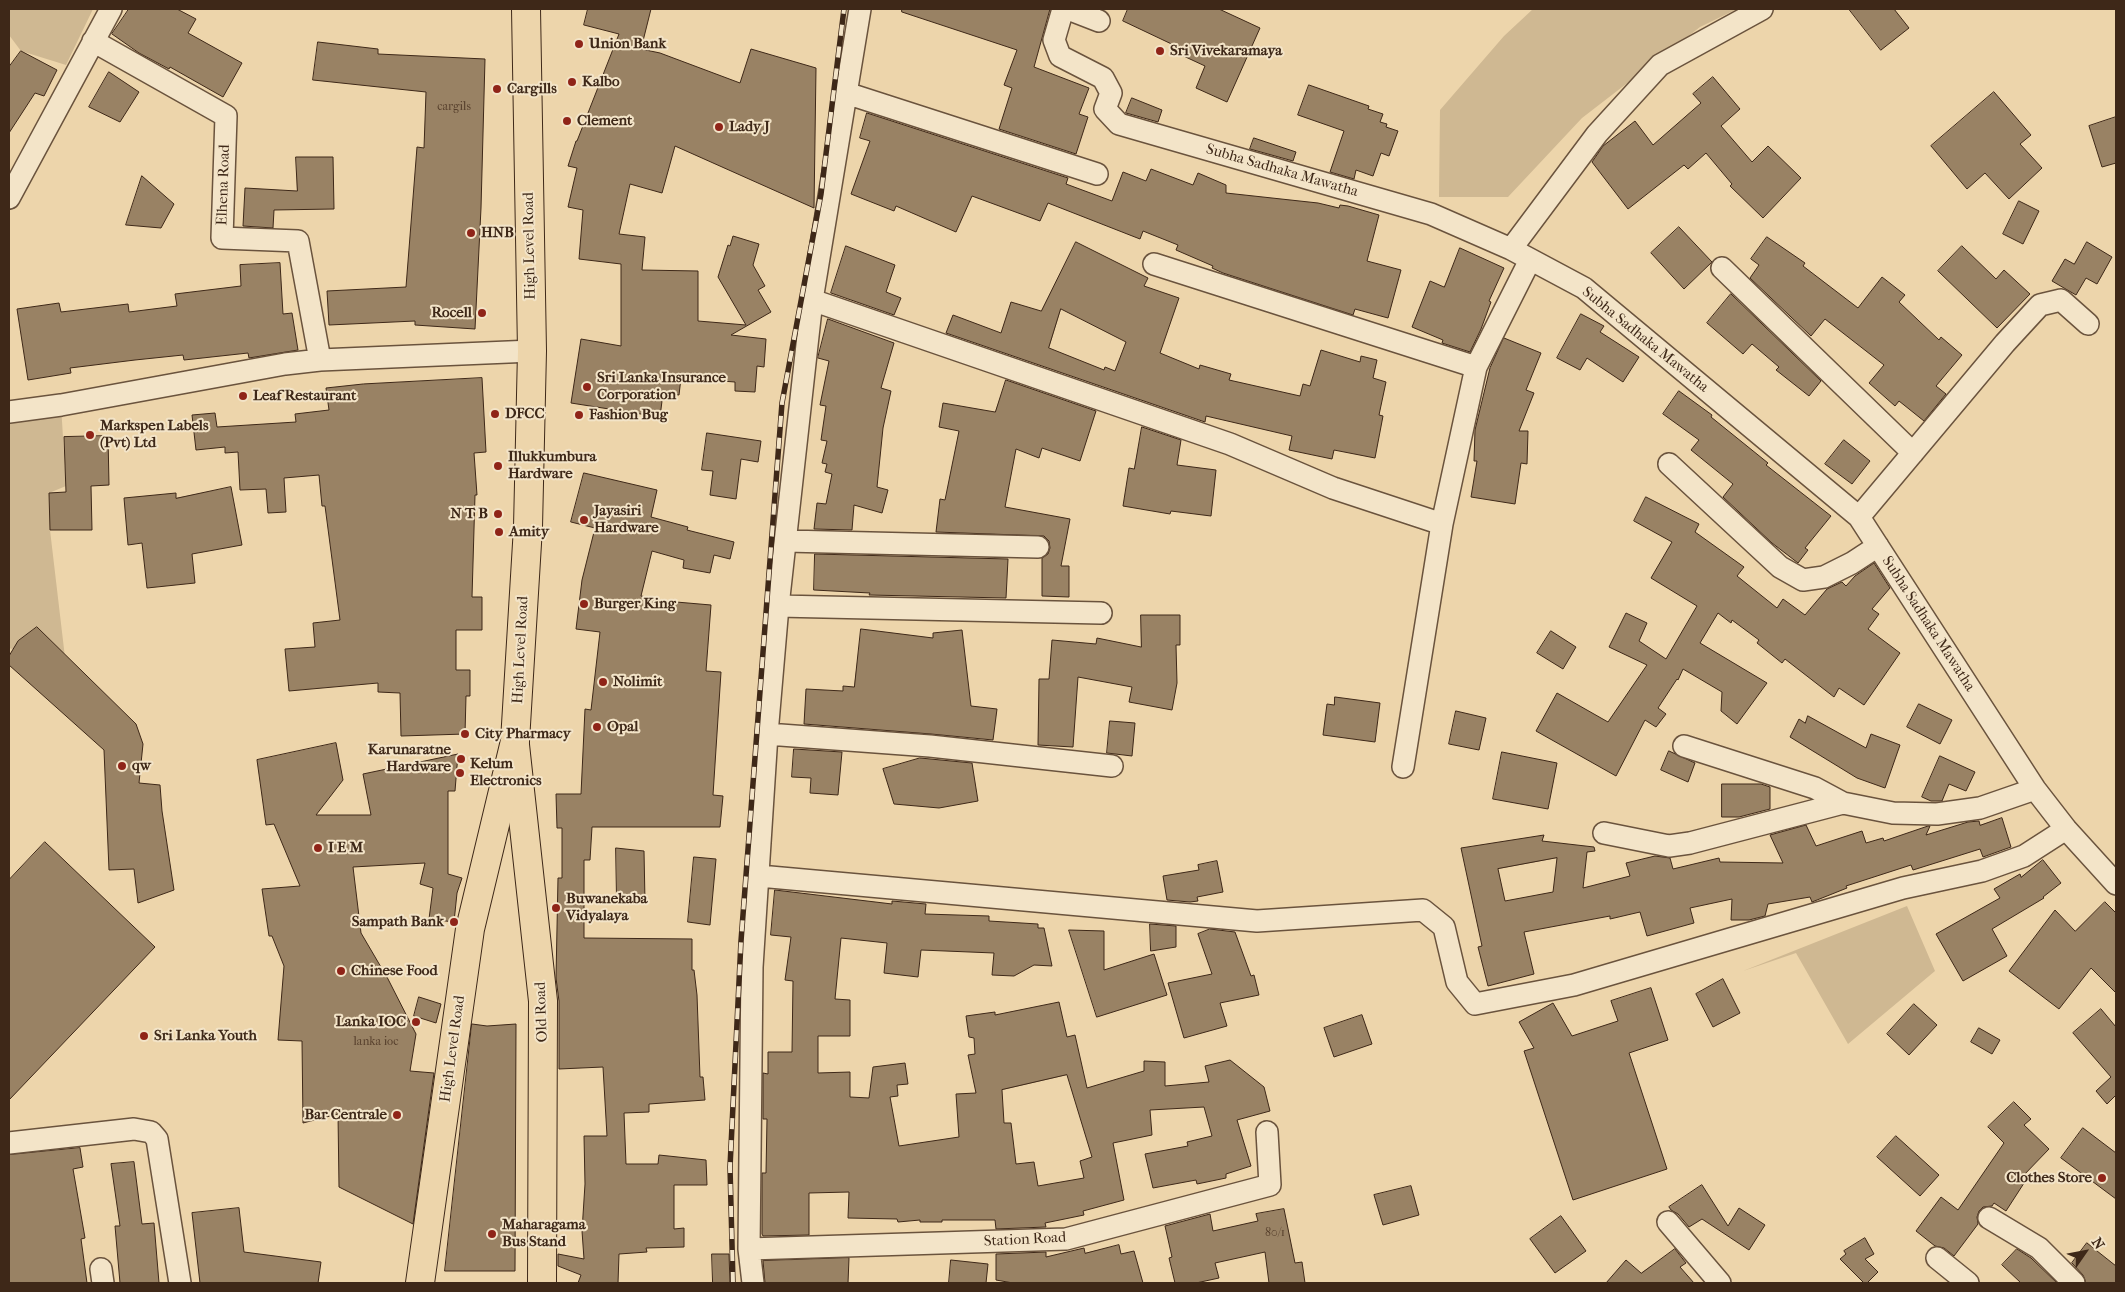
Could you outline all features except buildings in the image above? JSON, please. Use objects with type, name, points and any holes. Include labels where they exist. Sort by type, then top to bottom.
[{"type":"main road","name":"High Level Road","points":[[420,1283],[470,929],[515,741],[528,528],[532,351],[526,9]]},
{"type":"main road","name":"Old Road","points":[[515,741],[543,1001],[542,1283]]},
{"type":"street","points":[[9,198],[111,9]]},
{"type":"street","points":[[752,1283],[749,1249],[752,967],[767,734],[778,606],[812,300],[860,9]]},
{"type":"street","name":"Subha Sadhaka Mawatha","points":[[1063,9],[1054,40],[1060,56],[1103,78],[1111,93],[1105,108],[1119,124],[1431,214],[1511,249],[1584,288],[1859,517],[2035,789],[2066,829],[2116,884]]},
{"type":"street","points":[[1068,9],[1099,21]]},
{"type":"street","points":[[1511,249],[1597,134],[1660,65],[1762,9]]},
{"type":"street","name":"Elhena Road","points":[[93,41],[226,116],[222,238],[298,241],[320,360]]},
{"type":"street","points":[[846,93],[1097,174]]},
{"type":"street","points":[[1403,767],[1442,524],[1476,367],[1530,260]]},
{"type":"street","points":[[1154,264],[1476,367]]},
{"type":"street","points":[[1722,268],[1913,452]]},
{"type":"street","points":[[812,300],[1230,444],[1333,488],[1442,524]]},
{"type":"street","points":[[1859,517],[2005,343],[2040,305],[2061,300],[2088,324]]},
{"type":"street","points":[[9,412],[61,405],[285,364],[320,360],[532,351]]},
{"type":"street","points":[[1669,464],[1780,567],[1803,580],[1824,577],[1852,563],[1878,546]]},
{"type":"street","points":[[786,541],[1038,547]]},
{"type":"street","points":[[778,606],[1101,612]]},
{"type":"street","points":[[767,734],[930,746],[1112,766]]},
{"type":"street","points":[[1684,746],[1815,788],[1843,803],[1893,813],[1937,814],[1980,808],[2035,789]]},
{"type":"street","points":[[1604,833],[1668,846],[1690,843],[1843,803]]},
{"type":"street","points":[[759,876],[1257,921],[1423,910],[1444,926],[1457,982],[1476,1004],[1574,986],[1903,888],[1982,871],[2024,856],[2066,829]]},
{"type":"street","points":[[9,1143],[134,1129],[152,1132],[157,1139],[180,1283]]},
{"type":"street","name":"Station Road","points":[[749,1249],[1066,1239],[1270,1185],[1267,1132]]},
{"type":"street","points":[[1989,1218],[2039,1248],[2074,1283]]},
{"type":"street","points":[[1668,1222],[1720,1283]]},
{"type":"street","points":[[1937,1258],[1968,1283]]},
{"type":"shaded area","points":[[9,9],[93,9],[66,65],[21,51],[9,35]]},
{"type":"shaded area","points":[[1533,9],[1737,9],[1700,27],[1582,118],[1508,197],[1439,197],[1440,110],[1504,36]]},
{"type":"shaded area","points":[[61,405],[66,486],[49,493],[50,530],[66,666],[9,648],[9,417]]},
{"type":"shaded area","points":[[1907,906],[1935,971],[1848,1044],[1796,953],[1743,971]]},
{"type":"railway","points":[[733,1283],[730,1167],[741,941],[782,403],[821,194],[844,9]]},
{"type":"place","name":"Union Bank","points":[[579,44]]},
{"type":"place","name":"Sri Vivekaramaya","points":[[1160,51]]},
{"type":"place","name":"Kalbo","points":[[572,82]]},
{"type":"place","name":"Cargills","points":[[497,89]]},
{"type":"place","name":"Clement","points":[[567,121]]},
{"type":"place","name":"Lady J","points":[[719,127]]},
{"type":"place","name":"HNB","points":[[471,233]]},
{"type":"place","name":"Rocell","points":[[482,313]]},
{"type":"place","name":"Sri Lanka Insurance Corporation","points":[[587,387]]},
{"type":"place","name":"Leaf Restaurant","points":[[243,396]]},
{"type":"place","name":"DFCC","points":[[495,414]]},
{"type":"place","name":"Fashion Bug","points":[[579,415]]},
{"type":"place","name":"Markspen Labels (Pvt) Ltd","points":[[90,435]]},
{"type":"place","name":"Illukkumbura Hardware","points":[[498,466]]},
{"type":"place","name":"N T B","points":[[498,514]]},
{"type":"place","name":"Jayasiri Hardware","points":[[584,520]]},
{"type":"place","name":"Amity","points":[[499,532]]},
{"type":"place","name":"Burger King","points":[[584,604]]},
{"type":"place","name":"Nolimit","points":[[603,682]]},
{"type":"place","name":"Opal","points":[[597,727]]},
{"type":"place","name":"City Pharmacy","points":[[465,734]]},
{"type":"place","name":"Karunaratne Hardware","points":[[461,759]]},
{"type":"place","name":"qw","points":[[122,766]]},
{"type":"place","name":"Kelum Electronics","points":[[460,773]]},
{"type":"place","name":"I E M","points":[[318,848]]},
{"type":"place","name":"Buwanekaba Vidyalaya","points":[[556,908]]},
{"type":"place","name":"Sampath Bank","points":[[454,922]]},
{"type":"place","name":"Chinese Food","points":[[341,971]]},
{"type":"place","name":"Lanka IOC","points":[[416,1022]]},
{"type":"place","name":"Sri Lanka Youth","points":[[144,1036]]},
{"type":"place","name":"Bar Centrale","points":[[397,1115]]},
{"type":"place","name":"Clothes Store","points":[[2102,1178]]},
{"type":"place","name":"Maharagama Bus Stand","points":[[492,1234]]}]
